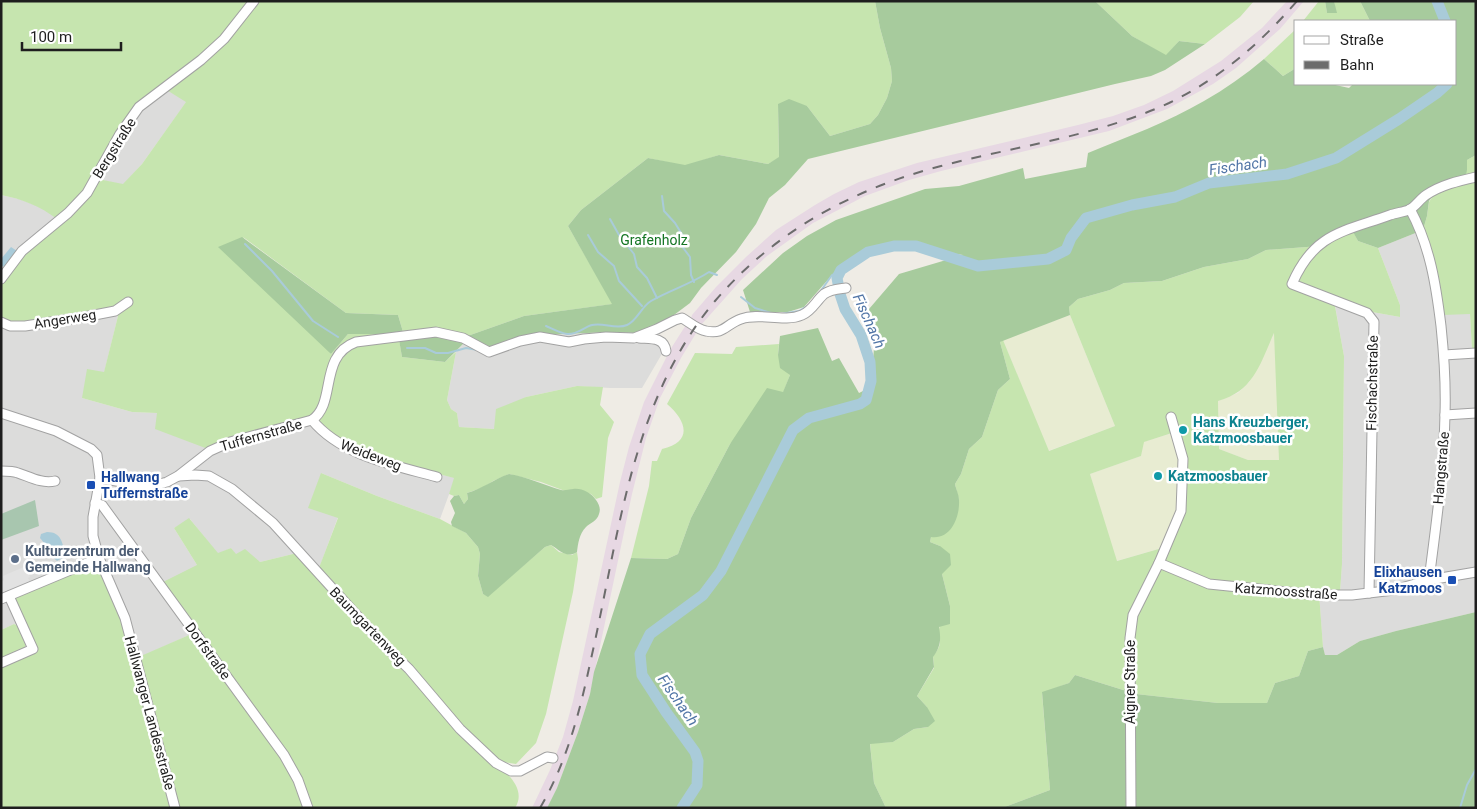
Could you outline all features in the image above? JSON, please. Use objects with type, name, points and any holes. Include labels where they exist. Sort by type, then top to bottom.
[{"type":"street","name":"Bergstraße","points":[[1,279],[22,251],[68,213],[87,193],[120,134],[140,107],[201,60],[224,39],[254,1]]},
{"type":"street","points":[[1410,209],[1420,199],[1438,188],[1476,176]]},
{"type":"street","name":"Hangstraße","points":[[1410,209],[1422,233],[1432,264],[1444,355],[1445,414],[1442,470],[1429,580]]},
{"type":"street","name":"Fischachstraße","points":[[1369,593],[1374,322],[1367,313],[1292,284],[1298,270],[1325,239],[1345,230],[1410,209]]},
{"type":"street","name":"Tuffernstraße","points":[[100,478],[149,487],[167,482],[178,476],[210,451],[230,442],[312,420],[320,413],[324,405],[336,358],[344,348],[356,342],[436,332],[463,338],[489,352],[520,341],[540,338],[569,342],[606,337],[634,338],[682,318],[704,331],[714,332],[725,329],[741,319],[800,316],[807,313],[825,294],[846,288]]},
{"type":"street","name":"Angerweg","points":[[1,322],[10,326],[25,326],[84,317],[115,311],[128,302]]},
{"type":"street","points":[[634,338],[662,341],[666,351]]},
{"type":"street","points":[[1444,355],[1476,353]]},
{"type":"street","points":[[1,413],[56,431],[91,449],[99,460],[100,478],[93,517],[93,536],[99,558],[5,598],[33,649],[1,664]]},
{"type":"street","points":[[1445,414],[1476,414]]},
{"type":"street","name":"Aigner Straße","points":[[1131,808],[1130,638],[1133,615],[1177,520],[1182,502],[1183,453],[1172,417]]},
{"type":"street","name":"Weideweg","points":[[312,420],[332,439],[365,455],[437,477]]},
{"type":"street","points":[[1,471],[17,472],[26,477],[55,482]]},
{"type":"street","name":"Baumgartenweg","points":[[178,476],[209,476],[232,489],[273,523],[382,643],[409,669],[460,729],[496,763],[511,771],[520,771],[547,757],[552,758]]},
{"type":"street","name":"Dorfstraße","points":[[95,503],[102,505],[133,546],[284,755],[298,780],[308,808]]},
{"type":"street","name":"Hallwanger Landesstraße","points":[[99,558],[124,618],[175,808]]},
{"type":"street","name":"Katzmoosstraße","points":[[1158,563],[1209,584],[1318,595],[1394,590],[1429,580],[1476,572]]},
{"type":"shaded area","points":[[1287,1],[1304,1],[1280,29],[1236,68],[1213,84],[1167,109],[1109,131],[941,171],[865,196],[813,223],[767,256],[742,279],[701,325],[660,398],[646,438],[632,494],[590,694],[557,788],[547,808],[532,808],[563,737],[573,701],[620,482],[644,402],[670,350],[692,315],[716,287],[776,230],[834,194],[859,182],[917,163],[1078,125],[1113,116],[1144,105],[1173,91],[1221,61],[1262,28]]},
{"type":"shaded area","points":[[165,89],[187,101],[142,164],[123,185],[98,179],[130,124]]},
{"type":"shaded area","points":[[1,195],[19,199],[43,208],[57,219],[4,280],[1,287]]},
{"type":"shaded area","points":[[1423,230],[1470,314],[1472,348],[1476,349],[1476,612],[1360,641],[1337,655],[1325,655],[1319,593],[1340,592],[1342,564],[1344,356],[1333,294],[1372,312],[1400,317],[1400,305],[1378,248]]},
{"type":"shaded area","points":[[113,308],[118,316],[104,373],[82,398],[132,412],[304,419],[378,458],[455,478],[440,519],[321,473],[338,517],[317,574],[297,553],[260,562],[235,554],[231,548],[218,554],[190,519],[174,528],[197,565],[196,632],[134,660],[14,624],[1,630],[1,320]]},
{"type":"shaded area","points":[[609,332],[638,333],[657,342],[663,352],[642,388],[577,386],[526,397],[494,429],[459,427],[457,413],[451,409],[447,400],[456,352],[466,341],[491,349],[520,336]]},
{"type":"shaded area","points":[[26,566],[30,582],[1,594],[3,576]]},
{"type":"green space","points":[[1,1],[251,1],[228,32],[139,104],[86,188],[57,219],[31,204],[1,195]]},
{"type":"green space","points":[[257,1],[875,1],[891,68],[892,81],[887,98],[878,115],[870,124],[830,136],[807,106],[778,104],[779,158],[768,164],[719,155],[685,166],[648,158],[581,210],[568,226],[613,304],[524,316],[459,339],[403,332],[398,315],[346,313],[243,237],[331,354],[348,334],[398,333],[402,357],[445,362],[456,352],[447,400],[451,409],[457,413],[459,427],[494,429],[496,409],[526,397],[577,386],[603,387],[600,405],[614,422],[608,438],[602,497],[596,499],[591,494],[573,489],[565,491],[541,482],[509,474],[484,487],[467,493],[468,499],[464,504],[459,495],[449,494],[454,478],[378,458],[335,438],[317,421],[208,449],[155,429],[157,413],[132,412],[82,398],[87,369],[104,372],[118,316],[113,308],[25,323],[1,320],[1,287],[20,258],[98,179],[123,184],[142,164],[186,102],[165,89],[205,60]]},
{"type":"green space","name":"Grafenholz","points":[[875,1],[1095,1],[1132,36],[1166,55],[1179,41],[1205,44],[1165,70],[1151,76],[808,159],[785,185],[769,198],[756,224],[736,252],[701,288],[690,303],[666,321],[638,333],[609,332],[520,336],[491,349],[466,341],[445,362],[402,357],[398,334],[348,334],[331,354],[218,247],[242,237],[346,313],[398,315],[403,332],[459,339],[524,316],[612,304],[568,226],[581,210],[648,158],[685,165],[719,155],[768,164],[779,157],[778,104],[789,99],[807,106],[830,136],[870,124],[878,115],[887,98],[892,81],[891,68]]},
{"type":"green space","points":[[1095,1],[1254,1],[1240,17],[1205,44],[1179,41],[1166,56],[1132,36]]},
{"type":"green space","points":[[1319,1],[1325,1],[1327,13],[1336,13],[1334,1],[1360,1],[1370,20],[1304,20]]},
{"type":"green space","points":[[1325,1],[1334,1],[1337,13],[1327,13]]},
{"type":"green space","points":[[1360,1],[1476,1],[1476,155],[1467,160],[1464,184],[1435,193],[1429,201],[1423,230],[1378,248],[1358,241],[1352,230],[1320,246],[1266,250],[1248,259],[1204,267],[1162,281],[1124,283],[1110,290],[1078,299],[1069,307],[1070,315],[1000,342],[1010,379],[998,390],[982,437],[969,449],[961,474],[955,484],[959,496],[956,520],[949,531],[938,537],[931,537],[930,542],[940,546],[950,554],[951,565],[942,574],[950,606],[950,624],[939,627],[940,642],[933,657],[934,667],[917,696],[927,707],[935,721],[928,727],[914,729],[893,742],[870,744],[874,783],[886,808],[547,808],[557,788],[578,732],[590,694],[594,672],[631,558],[667,559],[678,554],[691,518],[730,444],[767,388],[783,392],[790,375],[780,368],[778,355],[780,336],[818,328],[832,361],[839,358],[859,393],[871,387],[875,335],[869,309],[899,274],[963,255],[894,245],[867,249],[839,267],[804,307],[788,312],[750,312],[743,290],[783,253],[807,236],[836,220],[925,189],[959,186],[1023,168],[1025,179],[1086,167],[1088,153],[1190,109],[1227,87],[1264,59],[1283,76],[1294,69],[1294,85],[1336,85],[1349,88],[1352,85],[1457,85],[1457,20],[1370,20]]},
{"type":"green space","points":[[1294,31],[1294,69],[1283,76],[1264,59]]},
{"type":"green space","points":[[1476,155],[1476,349],[1472,349],[1470,314],[1443,315],[1423,230],[1429,202],[1435,193],[1467,170],[1467,160]]},
{"type":"green space","points":[[1352,229],[1358,241],[1378,248],[1400,305],[1400,317],[1372,312],[1333,295],[1344,356],[1342,564],[1340,592],[1319,593],[1323,647],[1308,651],[1299,676],[1275,683],[1267,703],[1218,703],[1136,694],[1075,675],[1069,683],[1042,693],[1050,790],[1002,808],[886,808],[874,783],[870,743],[893,742],[914,729],[928,727],[927,707],[917,696],[934,668],[933,656],[940,643],[940,625],[950,606],[942,574],[940,546],[930,542],[931,537],[959,500],[955,484],[961,474],[969,449],[982,437],[998,390],[1010,379],[1000,342],[1003,340],[1049,451],[1115,426],[1070,315],[1069,307],[1078,299],[1110,290],[1124,283],[1162,281],[1204,267],[1248,259],[1266,250],[1320,246]],"holes":[[[1274,333],[1279,460],[1248,460],[1219,449],[1218,401],[1240,391],[1248,383],[1260,366]],[[1172,433],[1180,456],[1178,511],[1162,548],[1117,561],[1090,474],[1141,456],[1144,442]]]},
{"type":"green space","points":[[1070,315],[1115,426],[1048,451],[1003,340]]},
{"type":"green space","points":[[1275,331],[1280,460],[1248,460],[1219,449],[1218,401],[1238,393],[1250,381]]},
{"type":"green space","points":[[779,344],[778,355],[790,375],[783,393],[730,444],[691,518],[678,554],[667,559],[631,558],[649,486],[652,461],[657,461],[662,449],[672,446],[679,441],[684,430],[679,417],[667,404],[695,353],[732,354],[736,347]]},
{"type":"green space","points":[[1173,433],[1180,456],[1178,511],[1162,548],[1116,561],[1090,474],[1141,456],[1143,442]]},
{"type":"green space","points":[[321,473],[440,519],[466,533],[478,547],[480,554],[478,576],[483,594],[488,596],[545,547],[551,545],[559,552],[572,555],[577,552],[578,559],[573,592],[546,714],[536,743],[516,764],[503,762],[498,766],[512,779],[518,790],[518,802],[515,808],[1,808],[1,668],[38,651],[13,598],[85,567],[95,567],[108,584],[134,659],[196,632],[161,583],[197,565],[174,528],[189,518],[218,553],[231,548],[236,554],[245,549],[260,562],[297,553],[317,573],[338,518],[308,508]]},
{"type":"green space","points":[[509,474],[561,490],[580,489],[586,491],[597,502],[600,512],[597,518],[582,533],[577,552],[570,555],[551,545],[545,547],[488,597],[483,594],[478,576],[480,554],[478,547],[466,533],[452,526],[451,522],[455,513],[450,501],[454,496],[459,495],[464,504],[468,499],[467,493]]},
{"type":"green space","points":[[35,500],[39,526],[1,540],[1,514]]},
{"type":"green space","points":[[1476,612],[1476,808],[1002,808],[1050,790],[1042,692],[1069,683],[1075,675],[1136,694],[1218,703],[1267,703],[1275,683],[1299,676],[1308,651],[1323,647],[1325,655],[1337,655],[1360,641]]},
{"type":"green space","points":[[14,624],[18,626],[26,644],[24,650],[1,660],[1,630]]},
{"type":"water","points":[[11,247],[17,251],[4,267],[1,265],[1,259]]},
{"type":"water","points":[[52,532],[59,536],[62,543],[66,556],[57,561],[48,553],[45,544],[40,538],[41,534]]},
{"type":"waterway","name":"Fischach","points":[[1437,1],[1445,20]]},
{"type":"waterway","name":"Fischach","points":[[682,808],[697,785],[698,761],[695,752],[642,675],[640,654],[650,634],[703,595],[721,571],[793,430],[809,418],[860,404],[866,400],[871,381],[870,362],[861,335],[845,309],[840,294],[837,278],[841,270],[868,252],[894,246],[916,246],[978,266],[1048,259],[1066,250],[1071,238],[1086,218],[1132,205],[1175,197],[1209,183],[1287,174],[1336,158],[1399,119],[1446,85]]},
{"type":"waterway","points":[[662,196],[664,211],[683,236],[681,245],[690,257],[691,275],[694,282]]},
{"type":"waterway","points":[[610,219],[619,235],[634,254],[637,267],[647,278],[657,298]]},
{"type":"waterway","points":[[588,235],[598,252],[614,266],[619,281],[642,306]]},
{"type":"waterway","points":[[245,244],[272,271],[313,321],[338,337]]},
{"type":"waterway","points":[[820,292],[832,275],[841,270]]},
{"type":"waterway","points":[[546,326],[567,334],[596,324],[627,325],[651,301],[709,272],[717,275]]},
{"type":"waterway","points":[[741,297],[755,308],[771,313]]},
{"type":"waterway","points":[[781,314],[799,311],[809,305]]},
{"type":"waterway","points":[[407,348],[425,348],[436,353],[448,353],[466,348],[478,350]]},
{"type":"waterway","points":[[1460,808],[1467,785],[1476,769]]},
{"type":"railway","points":[[540,808],[558,773],[572,736],[591,659],[620,518],[646,426],[664,382],[687,340],[715,301],[738,276],[763,254],[818,216],[847,200],[877,187],[941,166],[1114,124],[1169,103],[1205,83],[1238,59],[1269,31],[1297,1]]},
{"type":"place","name":"Hans Kreuzberger, Katzmoosbauer","points":[[1183,430]]},
{"type":"place","name":"Katzmoosbauer","points":[[1158,476]]},
{"type":"place","name":"Hallwang Tuffernstraße","points":[[91,485]]},
{"type":"place","name":"Kulturzentrum der Gemeinde Hallwang","points":[[15,559]]},
{"type":"place","name":"Elixhausen Katzmoos","points":[[1452,580]]}]
